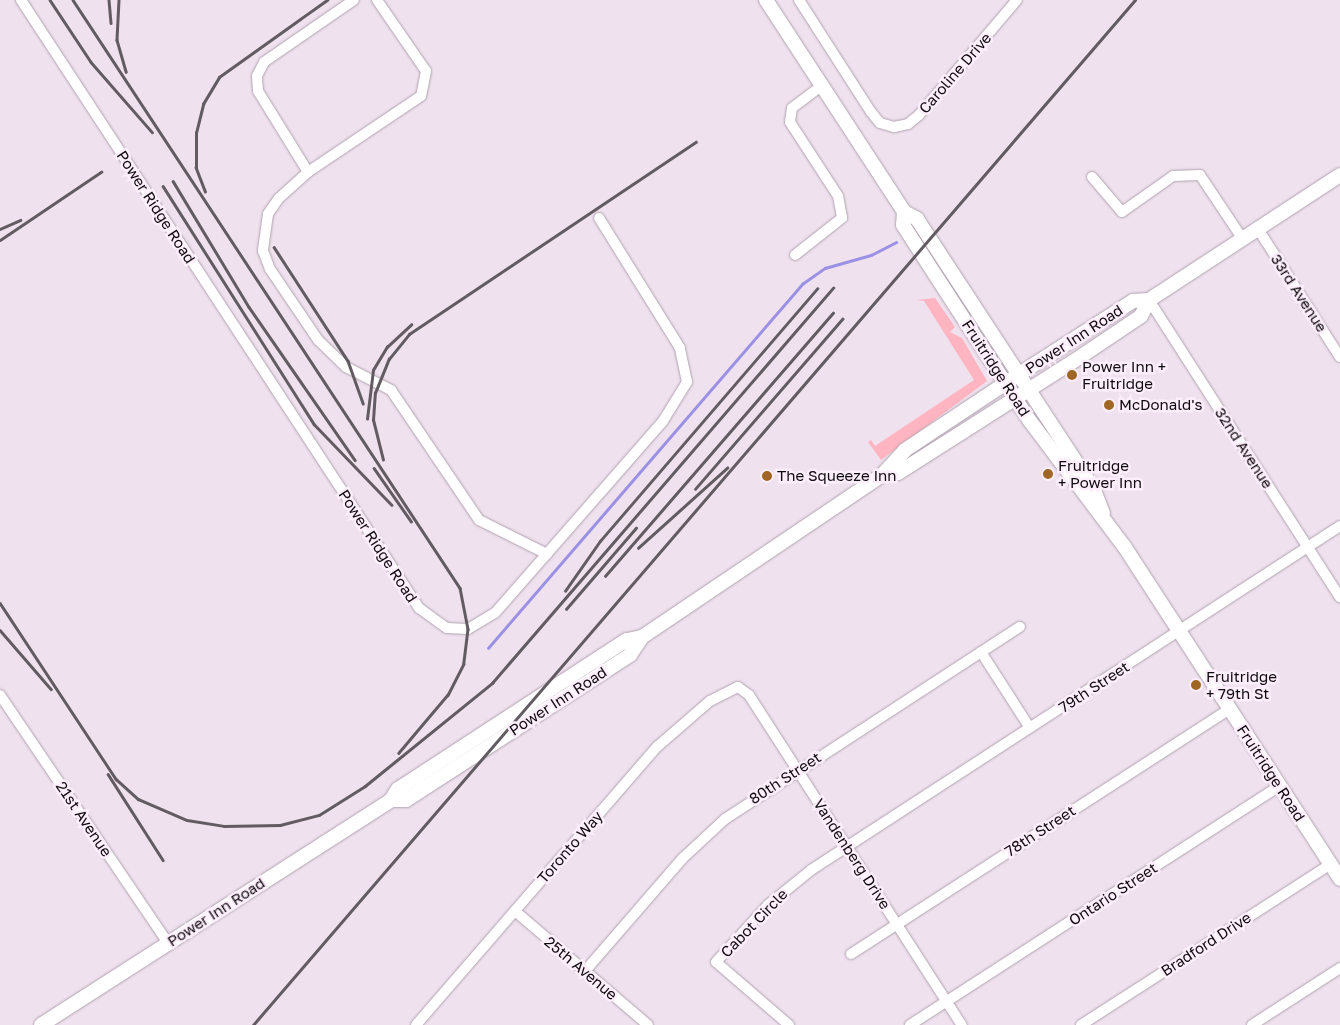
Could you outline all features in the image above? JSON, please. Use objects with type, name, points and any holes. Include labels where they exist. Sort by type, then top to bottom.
[{"type":"main road","name":"Fruitridge Road","points":[[766,0],[904,212],[917,220],[1021,394],[1094,490],[1104,516],[1337,872]]},
{"type":"main road","name":"Power Inn Road","points":[[882,475],[898,473],[1141,316],[1149,300],[1340,176]]},
{"type":"main road","name":"Power Inn Road","points":[[45,1024],[391,800],[398,789],[627,640],[642,637],[882,475],[898,455],[1012,379],[1133,301],[1149,300]]},
{"type":"street","name":"Power Ridge Road","points":[[21,0],[431,621],[464,630],[481,624],[547,554],[663,421],[687,382],[680,348],[599,218]]},
{"type":"street","points":[[308,172],[258,90],[258,76],[264,62],[354,0]]},
{"type":"street","points":[[377,0],[426,71],[427,84],[411,105],[308,172],[268,214],[262,232],[270,269],[330,355],[391,390],[479,520],[547,554]]},
{"type":"street","name":"Caroline Drive","points":[[799,0],[871,112],[880,123],[894,127],[908,124],[919,115],[1018,0]]},
{"type":"street","points":[[795,256],[842,218],[838,196],[790,122],[792,108],[822,85]]},
{"type":"street","points":[[1092,177],[1122,212],[1172,176],[1200,175],[1242,238]]},
{"type":"street","name":"33rd Avenue","points":[[1258,229],[1340,356]]},
{"type":"street","name":"32nd Avenue","points":[[1149,300],[1340,597]]},
{"type":"street","name":"79th Street","points":[[846,846],[1340,526]]},
{"type":"street","name":"80th Street","points":[[585,971],[703,838],[797,770],[1020,627]]},
{"type":"street","points":[[981,652],[1030,728]]},
{"type":"street","name":"Vandenberg Drive","points":[[738,687],[749,695],[962,1025]]},
{"type":"street","name":"Toronto Way","points":[[416,1025],[673,731],[727,689],[738,687]]},
{"type":"street","name":"21st Avenue","points":[[0,695],[168,943]]},
{"type":"street","name":"78th Street","points":[[851,954],[1230,709]]},
{"type":"street","name":"Ontario Street","points":[[947,1001],[1280,786]]},
{"type":"street","name":"Cabot Circle","points":[[789,1025],[716,962],[768,904],[846,846]]},
{"type":"street","name":"Bradford Drive","points":[[1081,1025],[1337,872]]},
{"type":"street","name":"25th Avenue","points":[[515,911],[648,1025]]},
{"type":"street","points":[[1252,1025],[1340,968]]},
{"type":"street","points":[[910,1025],[947,1001]]},
{"type":"shaded area","points":[[935,298],[955,327],[950,332],[962,338],[987,381],[881,460],[868,442],[871,440],[875,446],[974,380],[924,301],[917,300]]},
{"type":"waterway","points":[[488,648],[802,284],[825,268],[871,255],[896,242]]},
{"type":"railway","points":[[50,0],[91,62],[152,132]]},
{"type":"railway","points":[[73,0],[460,588],[468,629],[464,664],[448,695],[399,753]]},
{"type":"railway","points":[[109,0],[111,23]]},
{"type":"railway","points":[[119,0],[117,40],[126,72]]},
{"type":"railway","points":[[205,192],[196,168],[196,133],[203,104],[219,77],[327,0]]},
{"type":"railway","points":[[253,1025],[1135,0]]},
{"type":"railway","points":[[383,460],[373,420],[375,393],[389,359],[409,334],[696,142]]},
{"type":"railway","points":[[0,240],[101,172]]},
{"type":"railway","points":[[173,181],[249,307],[355,460]]},
{"type":"railway","points":[[163,186],[314,424],[392,505]]},
{"type":"railway","points":[[0,229],[20,220]]},
{"type":"railway","points":[[274,247],[348,361],[363,403]]},
{"type":"railway","points":[[0,603],[116,779],[138,799],[187,820],[224,826],[280,825],[319,815],[365,786],[492,683],[833,288]]},
{"type":"railway","points":[[565,591],[600,541],[817,289]]},
{"type":"railway","points":[[605,576],[833,313]]},
{"type":"railway","points":[[695,489],[842,319]]},
{"type":"railway","points":[[367,419],[373,370],[387,347],[411,325]]},
{"type":"railway","points":[[374,468],[411,521]]},
{"type":"railway","points":[[638,548],[727,468]]},
{"type":"railway","points":[[566,609],[636,528]]},
{"type":"railway","points":[[0,630],[51,689]]},
{"type":"railway","points":[[108,774],[163,860]]},
{"type":"place","name":"Power Inn + Fruitridge","points":[[1072,375]]},
{"type":"place","name":"McDonald's","points":[[1109,405]]},
{"type":"place","name":"Fruitridge + Power Inn","points":[[1048,474]]},
{"type":"place","name":"The Squeeze Inn","points":[[767,476]]},
{"type":"place","name":"Fruitridge + 79th St","points":[[1196,685]]}]
